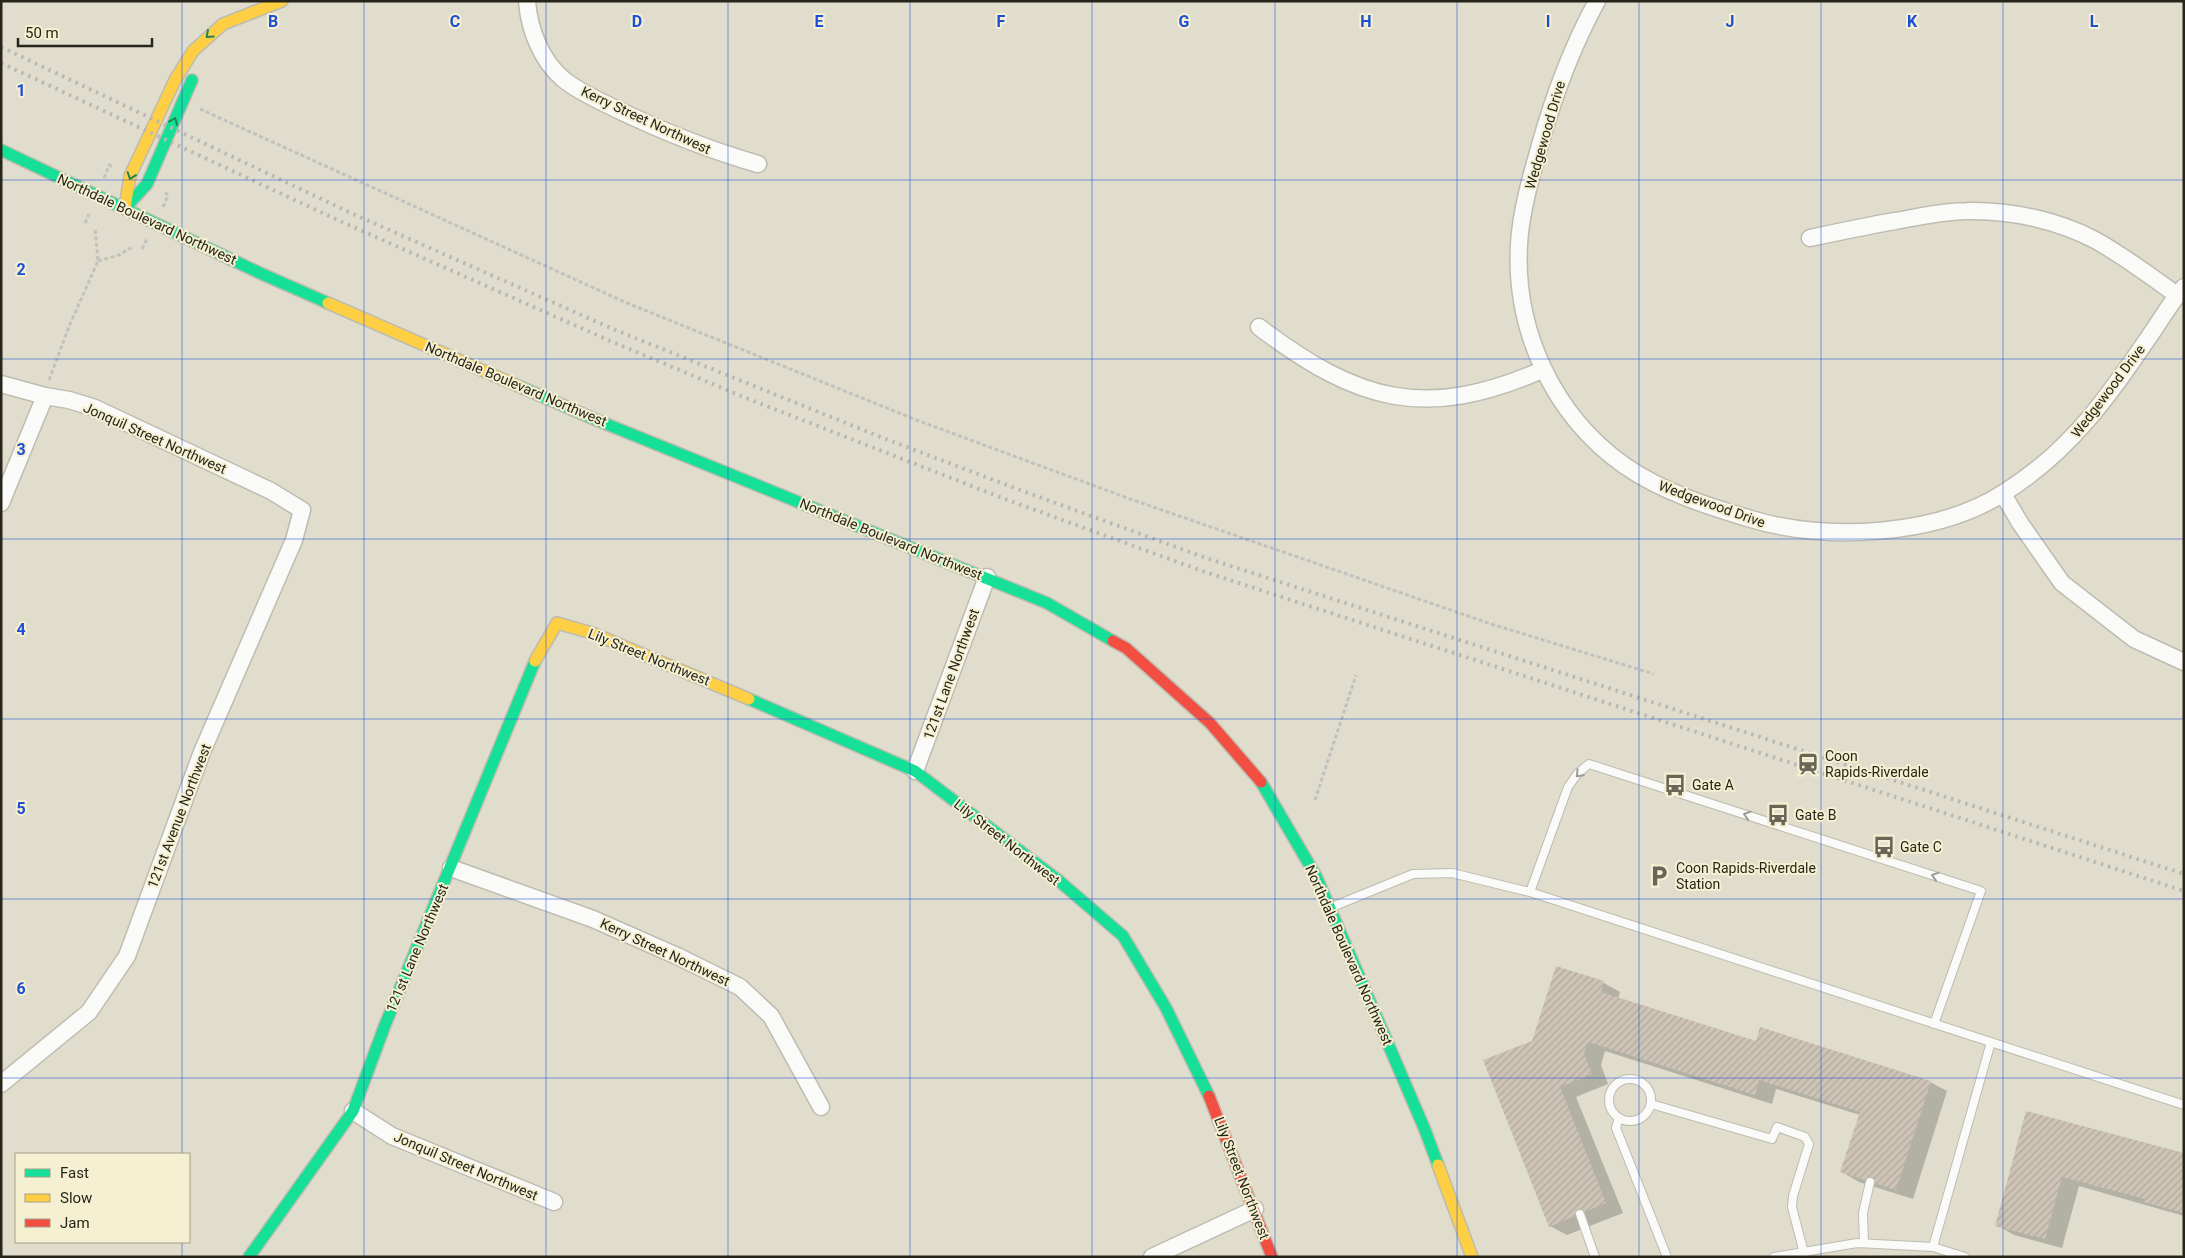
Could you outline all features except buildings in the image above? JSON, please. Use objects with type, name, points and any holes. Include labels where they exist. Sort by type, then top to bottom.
[{"type":"street","points":[[125,208],[128,178],[182,67],[193,51],[223,24],[249,8],[282,1]]},
{"type":"street","name":"Kerry Street Northwest","points":[[527,1],[532,32],[550,64],[562,78],[582,92],[634,117],[718,153],[758,164]]},
{"type":"street","name":"Wedgewood Drive","points":[[1597,1],[1566,66],[1550,111],[1522,219],[1519,242],[1519,273],[1531,339],[1542,370],[1554,391],[1602,448],[1626,467],[1656,484],[1684,497],[1773,526],[1802,531],[1845,533],[1889,529],[1926,523],[1966,511],[2003,494],[2039,468],[2070,442],[2096,412],[2180,291]]},
{"type":"street","points":[[240,28],[249,8]]},
{"type":"street","points":[[125,208],[147,184],[183,101],[200,69]]},
{"type":"street","name":"Northdale Boulevard Northwest","points":[[1,150],[262,274],[594,419],[987,577],[1046,603],[1126,648],[1210,723],[1264,786],[1316,876],[1425,1130],[1472,1257]]},
{"type":"street","points":[[1810,238],[1936,213],[1966,210],[1999,212],[2064,227],[2094,240],[2180,291]]},
{"type":"street","points":[[1259,327],[1293,352],[1333,376],[1366,389],[1396,397],[1428,399],[1462,396],[1488,391],[1542,370]]},
{"type":"street","name":"Jonquil Street Northwest","points":[[1,384],[95,408],[271,491],[302,510]]},
{"type":"street","points":[[1,503],[45,396]]},
{"type":"street","points":[[2003,494],[2020,523],[2062,583],[2134,639],[2184,662]]},
{"type":"street","name":"121st Avenue Northwest","points":[[1,1084],[89,1012],[127,956],[202,752],[294,540],[302,510]]},
{"type":"street","name":"121st Lane Northwest","points":[[915,771],[987,577]]},
{"type":"street","name":"121st Lane Northwest","points":[[249,1257],[353,1111],[385,1025],[536,658],[557,623]]},
{"type":"street","name":"Lily Street Northwest","points":[[557,623],[592,633],[868,749],[915,771],[1058,880],[1122,936],[1166,1008],[1206,1087],[1255,1209],[1272,1257]]},
{"type":"street","name":"Kerry Street Northwest","points":[[451,868],[593,919],[740,987],[771,1016],[821,1107]]},
{"type":"street","name":"Jonquil Street Northwest","points":[[353,1111],[392,1136],[554,1202]]},
{"type":"street","points":[[1152,1257],[1255,1209]]},
{"type":"lane","points":[[1530,892],[1568,787],[1578,773],[1589,764],[1981,891],[1934,1024]]},
{"type":"lane","points":[[1330,908],[1413,874],[1452,873],[1530,892],[2184,1105]]},
{"type":"lane","points":[[1933,1247],[1990,1042]]},
{"type":"lane","points":[[1625,1080],[1632,1080],[1644,1085],[1649,1090],[1651,1104],[1645,1116],[1626,1121],[1619,1118],[1610,1108],[1610,1094],[1613,1088],[1625,1080]]},
{"type":"lane","points":[[1651,1104],[1772,1138],[1777,1127],[1805,1137],[1810,1144],[1793,1196],[1792,1207],[1804,1254]]},
{"type":"lane","points":[[1619,1118],[1616,1128],[1667,1257]]},
{"type":"lane","points":[[1864,1243],[1863,1213],[1870,1182]]},
{"type":"lane","points":[[1580,1214],[1596,1257]]},
{"type":"lane","points":[[1774,1257],[1804,1254],[1864,1243],[1933,1247],[1964,1257]]},
{"type":"path","points":[[183,101],[627,304],[919,421],[1133,500],[1482,621],[1654,674]]},
{"type":"path","points":[[45,396],[70,324],[98,261],[95,228]]},
{"type":"path","points":[[98,261],[119,255],[134,246]]},
{"type":"path","points":[[1315,800],[1356,675]]},
{"type":"railway","points":[[1,47],[351,213],[613,329],[883,438],[1012,487],[1206,558],[2184,874]]},
{"type":"railway","points":[[1,63],[342,222],[608,340],[746,398],[1005,499],[1205,572],[2184,891]]},
{"type":"traffic: fast","points":[[125,208],[147,184],[192,80]]},
{"type":"traffic: fast","points":[[1,150],[262,274],[328,303]]},
{"type":"traffic: fast","points":[[523,388],[594,419],[1047,603],[1113,641]]},
{"type":"traffic: fast","points":[[249,1257],[353,1111],[385,1025],[535,661]]},
{"type":"traffic: fast","points":[[749,699],[915,771],[1058,880],[1123,936],[1166,1008],[1209,1096]]},
{"type":"traffic: fast","points":[[1261,782],[1316,876],[1425,1130],[1438,1165]]},
{"type":"traffic: slow","points":[[125,208],[130,176],[175,80],[193,51],[223,24],[282,1]]},
{"type":"traffic: slow","points":[[328,303],[523,388]]},
{"type":"traffic: slow","points":[[535,661],[557,623],[592,633],[749,699]]},
{"type":"traffic: slow","points":[[1438,1165],[1472,1257]]},
{"type":"traffic: jam","points":[[1113,641],[1126,648],[1210,723],[1261,782]]},
{"type":"traffic: jam","points":[[1209,1096],[1272,1257]]},
{"type":"place","name":"Coon Rapids-Riverdale","points":[[1808,764]]},
{"type":"place","name":"Gate A","points":[[1675,785]]},
{"type":"place","name":"Gate B","points":[[1778,815]]},
{"type":"place","name":"Gate C","points":[[1884,847]]},
{"type":"place","name":"Coon Rapids-Riverdale Station","points":[[1659,876]]}]
